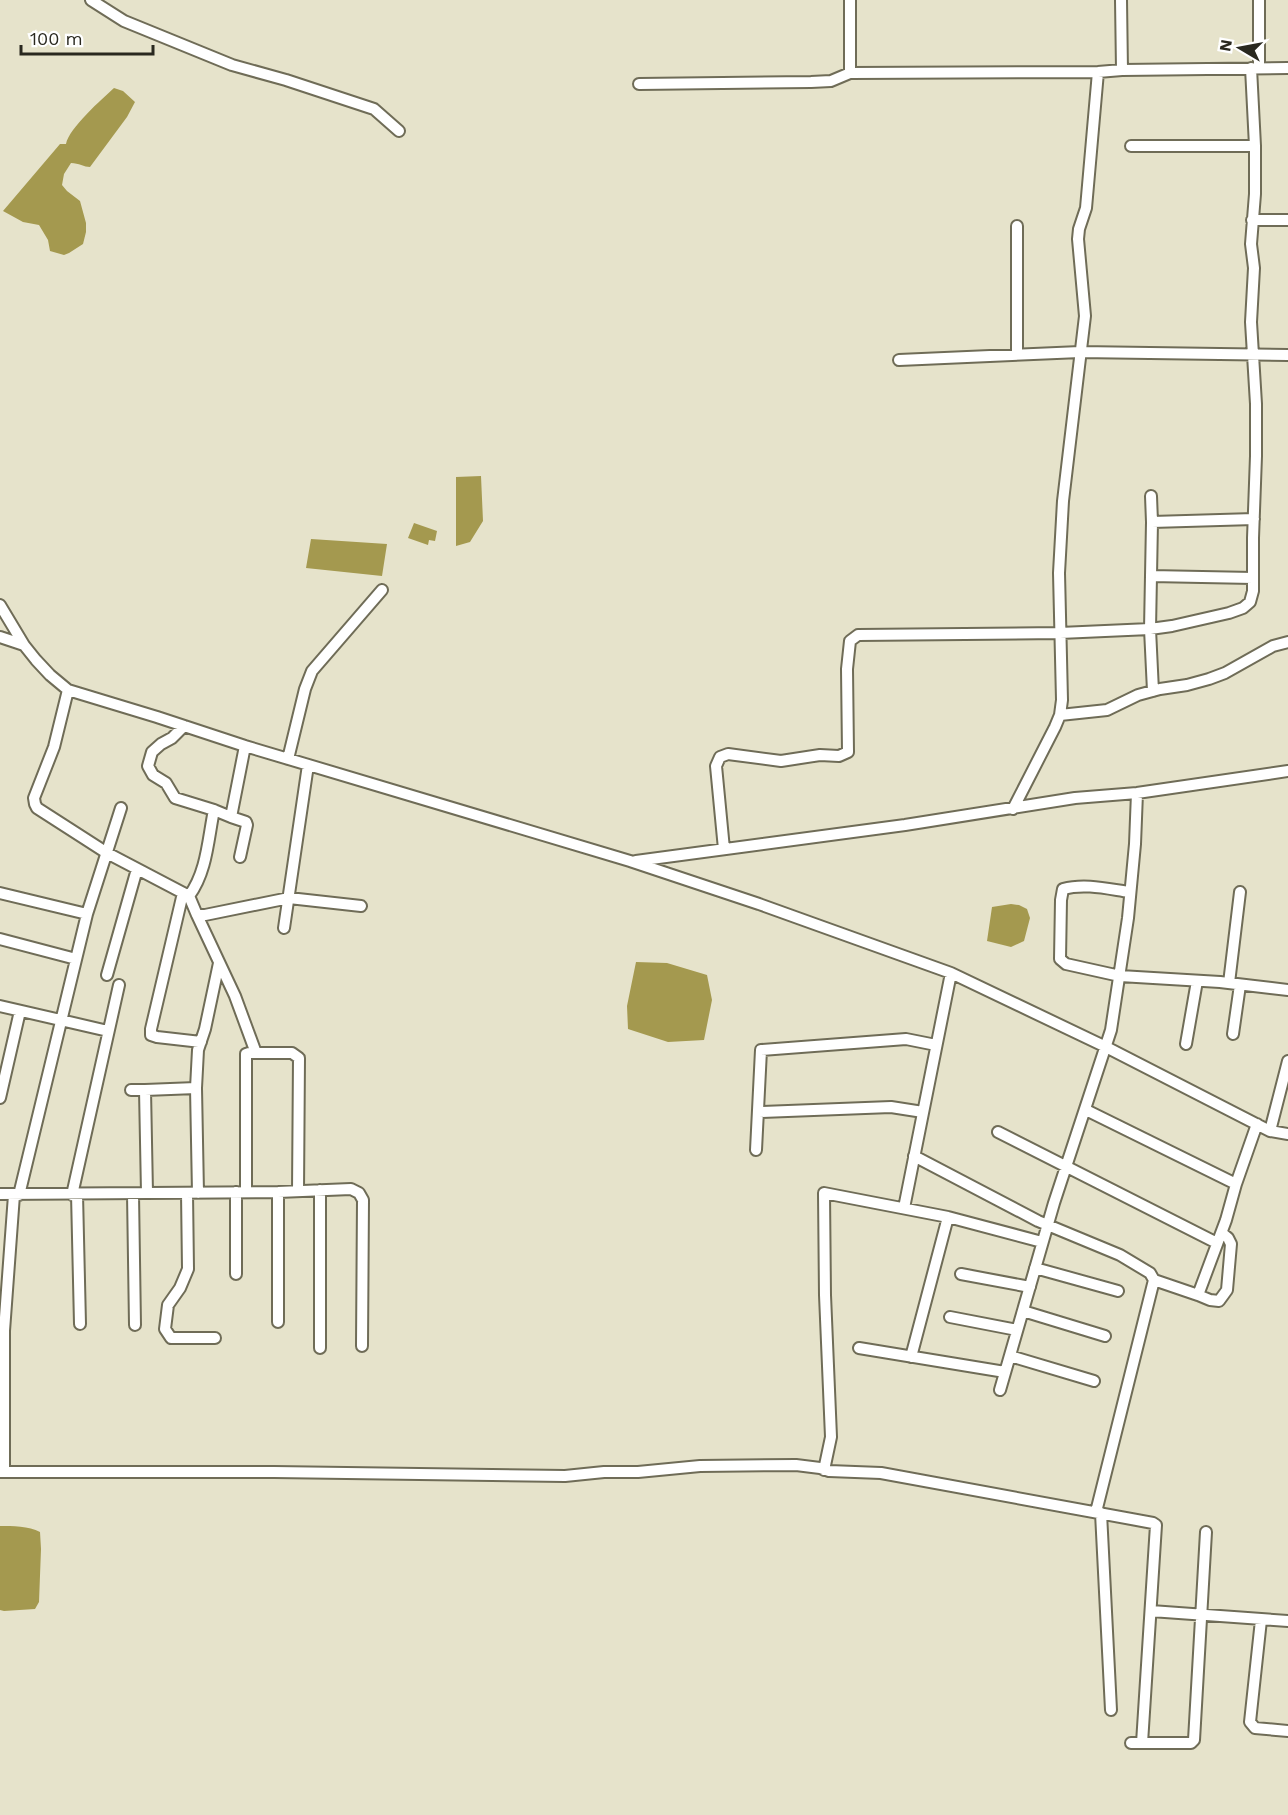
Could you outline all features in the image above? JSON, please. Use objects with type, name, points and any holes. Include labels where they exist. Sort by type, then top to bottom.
[{"type":"street","points":[[91,0],[124,21],[232,65],[374,108],[399,131]]},
{"type":"street","points":[[850,0],[850,74]]},
{"type":"street","points":[[1121,0],[1122,70]]},
{"type":"street","points":[[724,849],[716,766],[720,757],[728,754],[781,761],[820,755],[839,756],[848,752],[847,669],[850,641],[858,635],[1060,633],[1149,629],[1229,613],[1243,608],[1250,602],[1253,578],[1256,456],[1251,322],[1254,268],[1251,244],[1255,195],[1255,68],[1259,0]]},
{"type":"street","points":[[639,84],[811,82],[831,81],[850,74],[1288,68]]},
{"type":"street","points":[[1013,809],[1060,715],[1062,700],[1059,573],[1063,501],[1085,309],[1078,239],[1086,208],[1098,72]]},
{"type":"street","points":[[1131,146],[1255,146]]},
{"type":"street","points":[[1252,220],[1288,220]]},
{"type":"street","points":[[1017,226],[1017,354]]},
{"type":"street","points":[[898,360],[1080,352],[1288,355]]},
{"type":"street","points":[[1151,496],[1149,629],[1153,691]]},
{"type":"street","points":[[1152,522],[1254,519]]},
{"type":"street","points":[[1151,576],[1253,578]]},
{"type":"street","points":[[288,759],[305,689],[312,671],[382,590]]},
{"type":"street","points":[[0,605],[24,645],[50,675],[68,690],[244,746],[630,861],[759,904],[951,973],[1106,1047],[1270,1131],[1288,1134]]},
{"type":"street","points":[[0,637],[24,645]]},
{"type":"street","points":[[1060,715],[1107,710],[1138,695],[1209,679],[1273,646],[1288,642]]},
{"type":"street","points":[[68,690],[54,747],[34,798],[34,804],[107,853],[186,895],[235,996],[255,1053]]},
{"type":"street","points":[[184,726],[152,752],[148,766],[153,775],[166,783],[175,798],[243,820],[247,825],[240,857]]},
{"type":"street","points":[[231,817],[244,746]]},
{"type":"street","points":[[284,928],[308,765]]},
{"type":"street","points":[[630,861],[1013,809],[1075,798],[1137,793],[1288,771]]},
{"type":"street","points":[[1000,1390],[1047,1225],[1111,1030],[1128,918],[1137,793]]},
{"type":"street","points":[[121,808],[87,914],[16,1195],[4,1331],[2,1472],[274,1472],[565,1476],[700,1466],[796,1465],[829,1471],[881,1473],[1155,1524],[1151,1611],[1136,1743],[1191,1743],[1194,1740],[1206,1532]]},
{"type":"street","points":[[201,1042],[156,1037],[151,1035],[151,1029],[186,895],[197,885],[203,871],[214,810]]},
{"type":"street","points":[[107,975],[137,869]]},
{"type":"street","points":[[1129,892],[1095,887],[1073,886],[1063,889],[1060,959],[1077,968],[1120,976],[1288,990]]},
{"type":"street","points":[[1233,1034],[1240,892]]},
{"type":"street","points":[[0,893],[87,914]]},
{"type":"street","points":[[197,915],[289,898],[361,906]]},
{"type":"street","points":[[0,939],[76,959]]},
{"type":"street","points":[[215,1338],[171,1338],[165,1329],[168,1305],[180,1288],[188,1269],[198,1050],[219,963]]},
{"type":"street","points":[[904,1208],[951,973]]},
{"type":"street","points":[[1186,1044],[1197,981]]},
{"type":"street","points":[[80,1324],[74,1194],[119,985]]},
{"type":"street","points":[[0,1006],[108,1031]]},
{"type":"street","points":[[0,1098],[20,1011]]},
{"type":"street","points":[[756,1150],[761,1050],[906,1039],[936,1045]]},
{"type":"street","points":[[236,1274],[246,1054],[292,1053],[298,1058],[298,1191]]},
{"type":"street","points":[[1270,1131],[1288,1061]]},
{"type":"street","points":[[131,1090],[196,1088]]},
{"type":"street","points":[[146,1090],[147,1193]]},
{"type":"street","points":[[759,1112],[891,1107],[923,1112]]},
{"type":"street","points":[[1086,1110],[1236,1184]]},
{"type":"street","points":[[1198,1295],[1257,1124]]},
{"type":"street","points":[[914,1156],[1047,1225],[1120,1255],[1150,1273],[1154,1280],[1210,1300],[1219,1301],[1227,1290],[1231,1244],[1228,1238],[1219,1238],[1066,1167],[998,1132]]},
{"type":"street","points":[[0,1194],[278,1192],[351,1189],[359,1193],[363,1200],[362,1346]]},
{"type":"street","points":[[320,1190],[320,1348]]},
{"type":"street","points":[[278,1192],[278,1322]]},
{"type":"street","points":[[824,1470],[831,1437],[825,1295],[825,1193],[948,1217],[1042,1242]]},
{"type":"street","points":[[133,1194],[135,1325]]},
{"type":"street","points":[[912,1357],[948,1217]]},
{"type":"street","points":[[1035,1268],[1118,1291]]},
{"type":"street","points":[[961,1274],[1030,1287]]},
{"type":"street","points":[[1111,1710],[1099,1513],[1154,1280]]},
{"type":"street","points":[[1023,1311],[1106,1336]]},
{"type":"street","points":[[950,1317],[1017,1330]]},
{"type":"street","points":[[859,1348],[1005,1372]]},
{"type":"street","points":[[1010,1356],[1094,1381]]},
{"type":"street","points":[[1151,1611],[1288,1621]]},
{"type":"street","points":[[1261,1620],[1250,1722],[1255,1728],[1288,1731]]},
{"type":"shaded area","points":[[114,88],[123,91],[135,102],[127,117],[90,167],[71,163],[64,174],[62,185],[80,201],[86,223],[83,244],[64,255],[50,251],[48,240],[39,225],[23,222],[3,211],[60,144],[66,144],[68,137],[79,122]]},
{"type":"shaded area","points":[[481,476],[483,521],[470,542],[456,546],[456,477]]},
{"type":"shaded area","points":[[414,523],[437,531],[435,541],[429,540],[428,545],[408,538]]},
{"type":"shaded area","points":[[311,539],[387,544],[382,576],[306,568]]},
{"type":"shaded area","points":[[1011,904],[1027,909],[1030,918],[1024,941],[1011,947],[987,941],[992,907]]},
{"type":"shaded area","points":[[636,962],[667,963],[707,975],[712,1000],[704,1040],[668,1042],[628,1029],[627,1006]]},
{"type":"shaded area","points":[[0,1526],[26,1527],[40,1532],[39,1602],[35,1609],[0,1610]]}]
